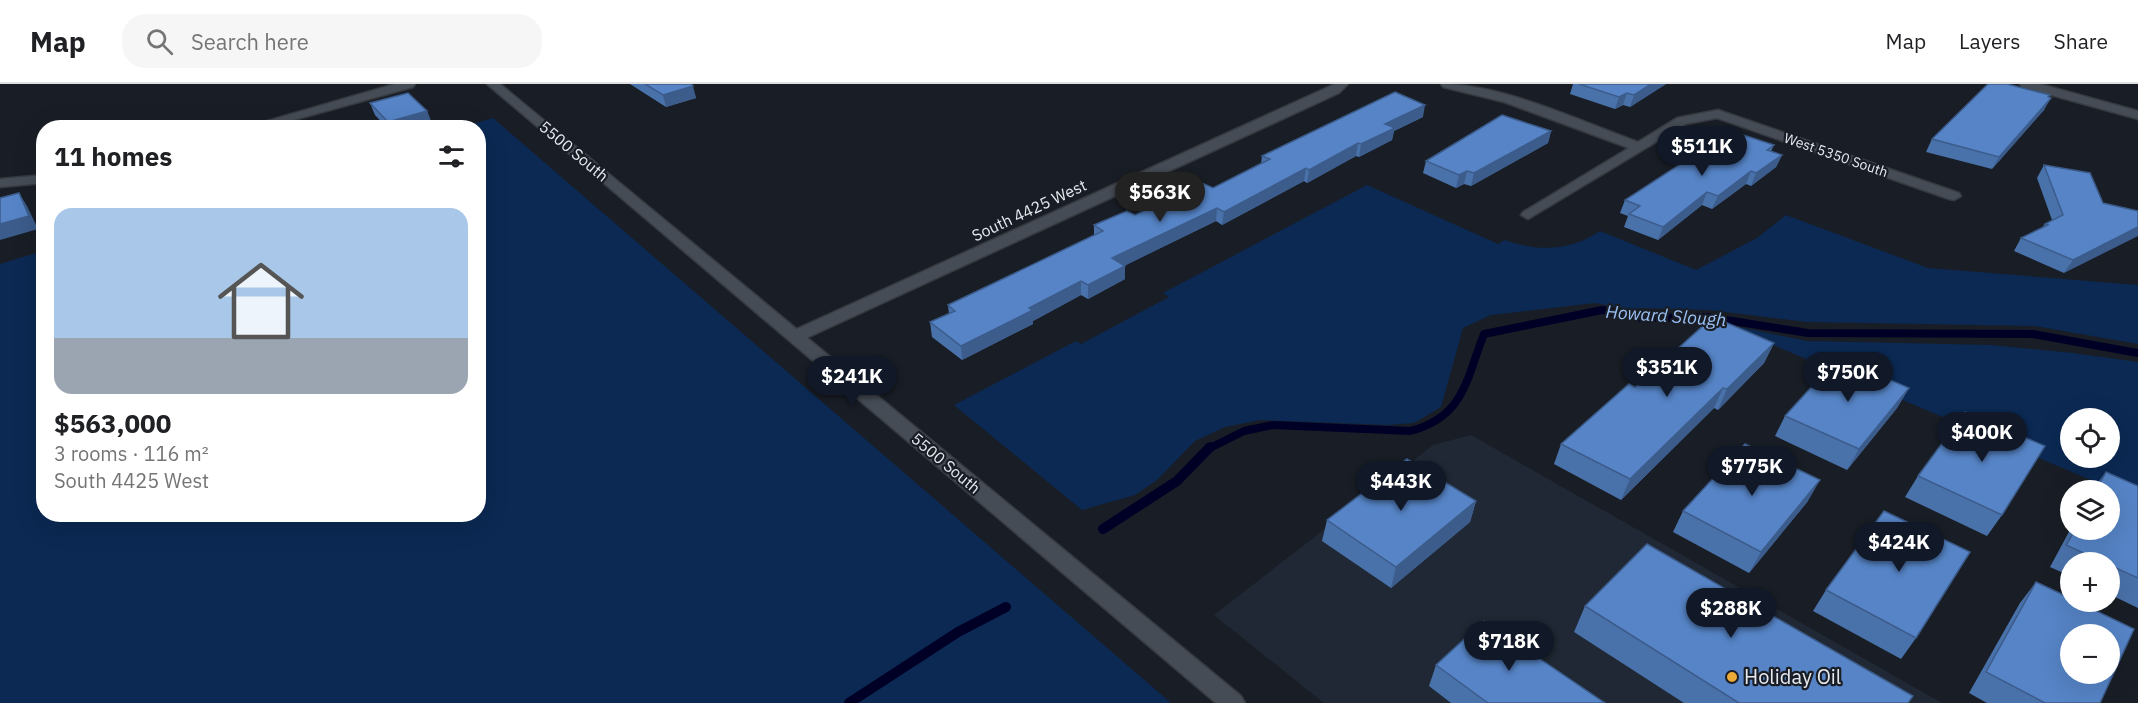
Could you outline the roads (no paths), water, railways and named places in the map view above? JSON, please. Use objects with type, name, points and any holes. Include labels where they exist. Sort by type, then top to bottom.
[{"type":"street","points":[[278,120],[409,84]]},
{"type":"street","name":"5500 South","points":[[494,84],[1233,703]]},
{"type":"street","name":"South 4425 West","points":[[796,336],[1335,90],[1341,84]]},
{"type":"street","points":[[1447,84],[1508,99],[1639,147]]},
{"type":"street","points":[[2026,84],[2138,115]]},
{"type":"street","name":"West 5350 South","points":[[1639,147],[1682,121],[1718,114],[1954,196]]},
{"type":"street","points":[[1528,215],[1639,147]]},
{"type":"street","points":[[0,183],[36,180]]},
{"type":"waterway","name":"Howard Slough","points":[[1208,449],[1244,431],[1273,425],[1410,431],[1428,425],[1442,416],[1460,395],[1484,334],[1602,310],[1642,318],[1707,317],[1808,333],[2033,334],[2138,353]]},
{"type":"waterway","name":"Howard Slough","points":[[1103,529],[1177,481],[1208,449]]},
{"type":"waterway","name":"Howard Slough","points":[[849,703],[958,632],[1006,607]]},
{"type":"place","name":"Holiday Oil","points":[[1732,677]]}]
